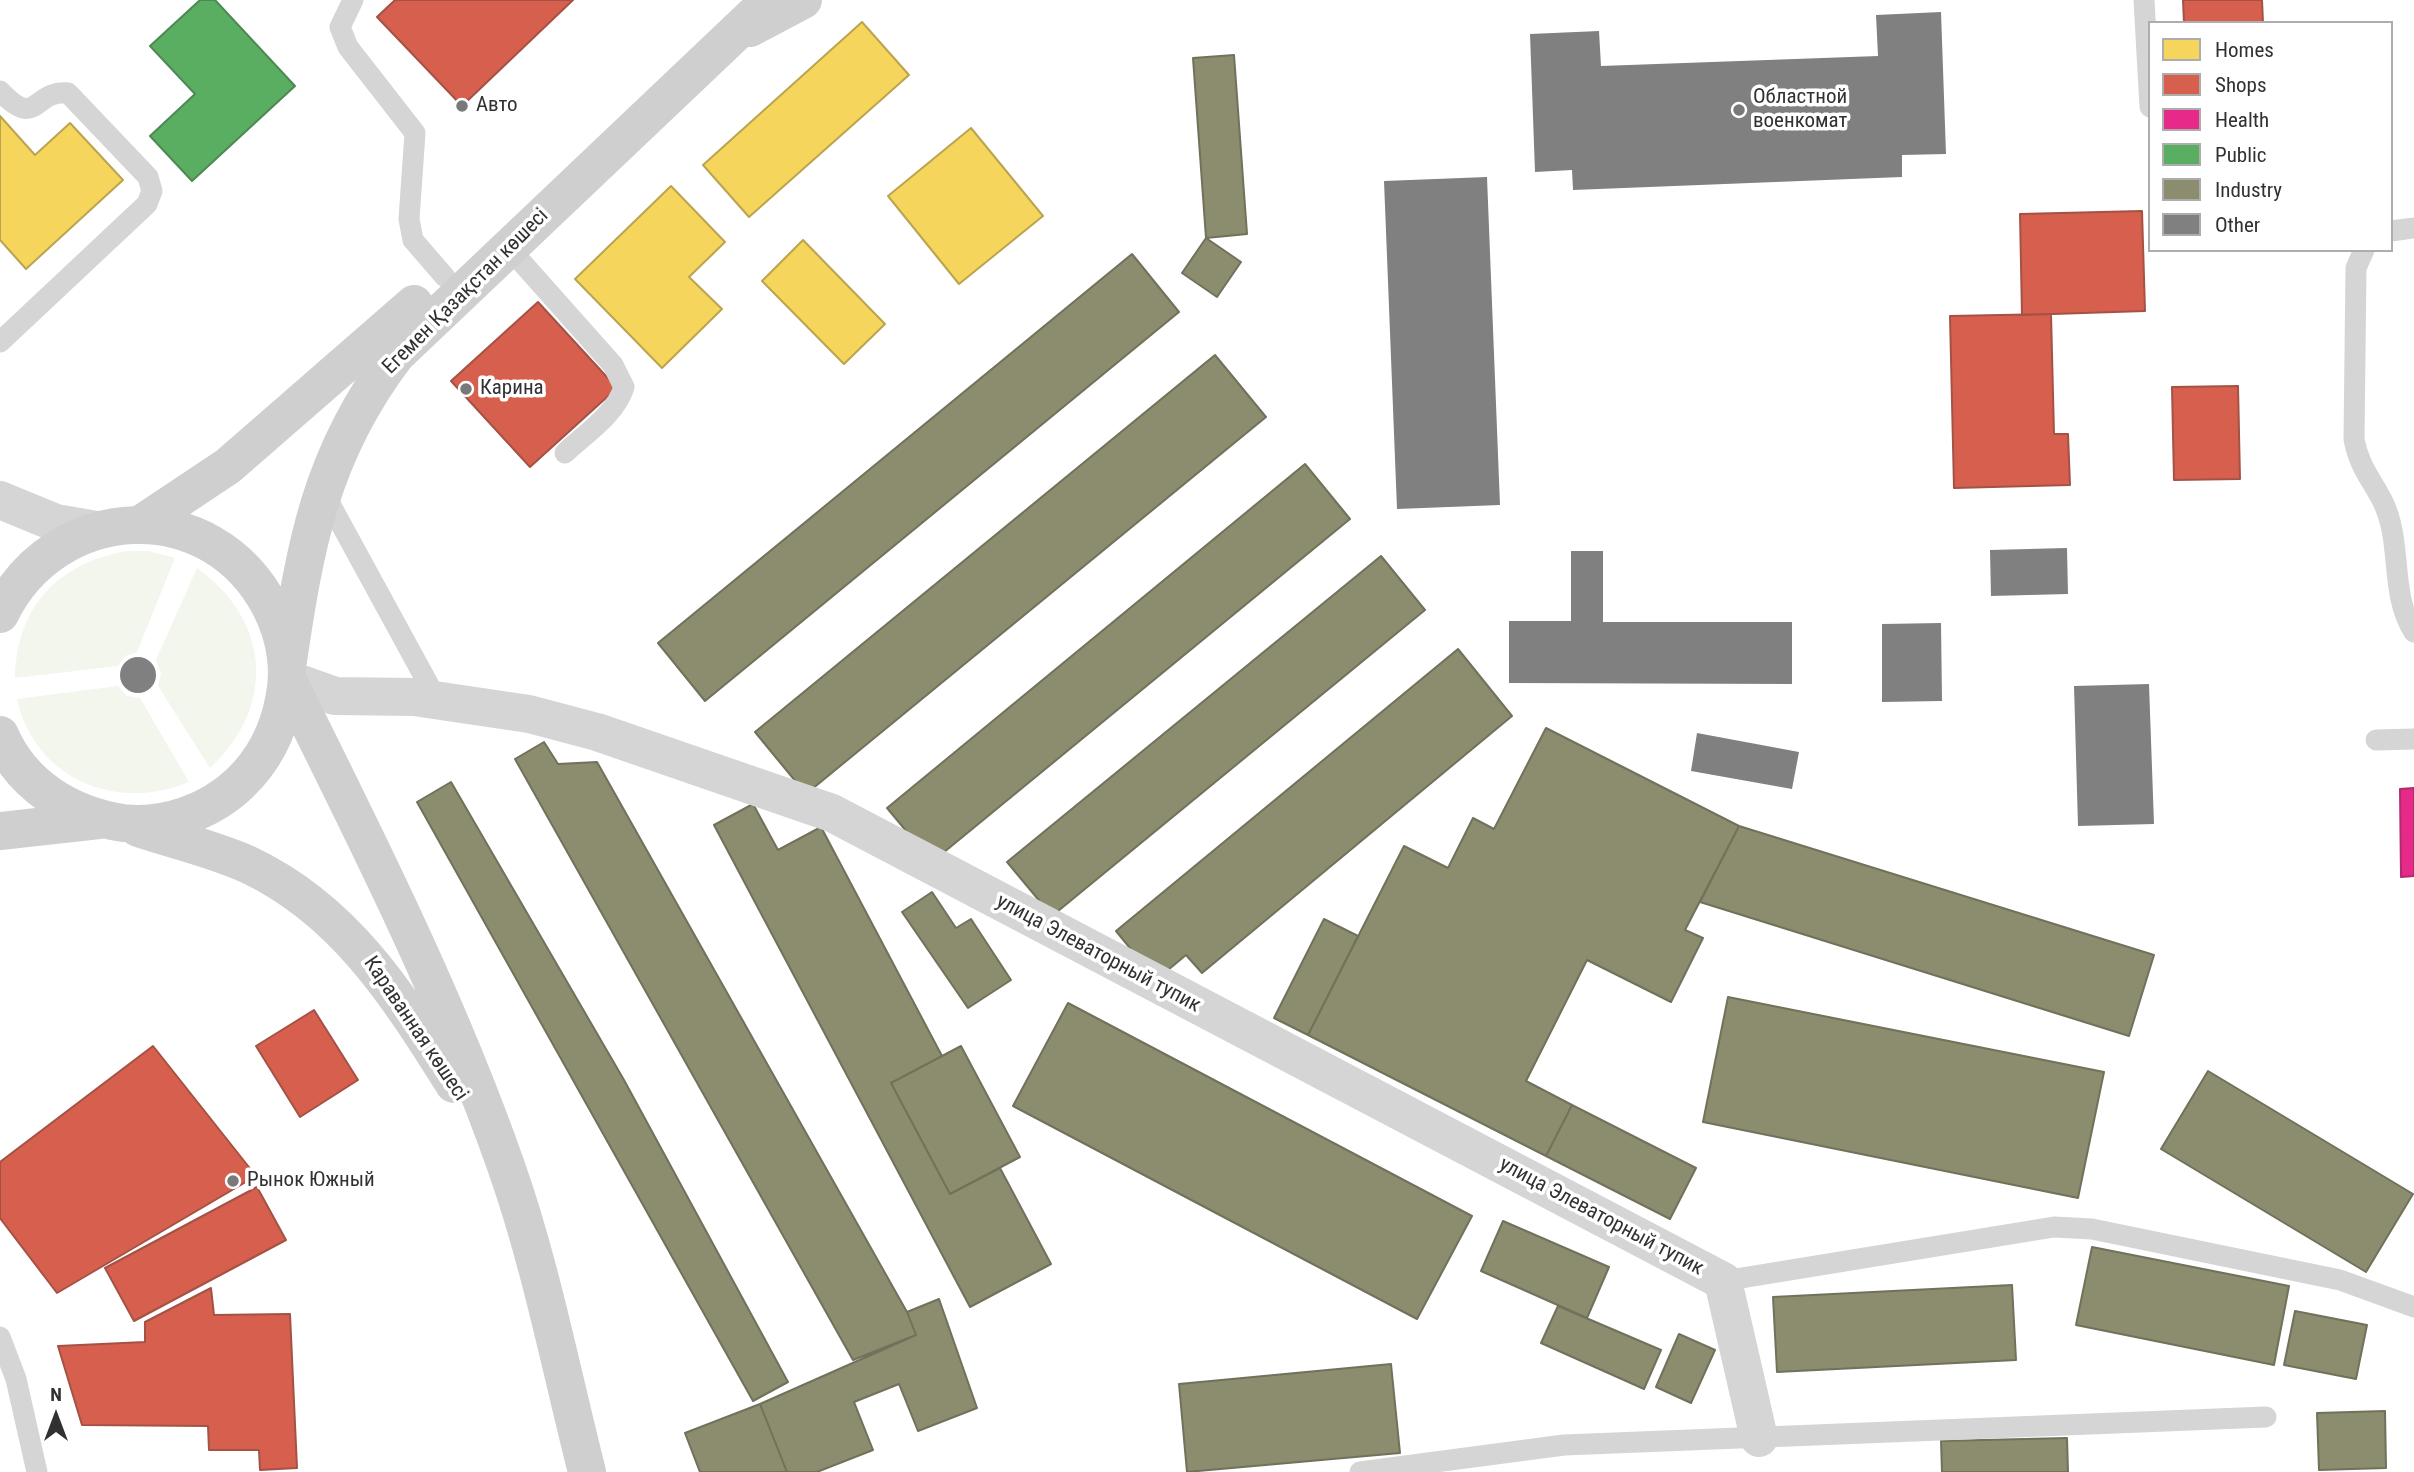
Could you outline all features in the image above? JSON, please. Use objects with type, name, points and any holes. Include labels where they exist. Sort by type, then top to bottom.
[{"type":"main road","points":[[141,524],[228,466],[331,377],[445,277],[739,0]]},
{"type":"main road","name":"Егемен Қазақстан көшесі","points":[[112,821],[166,821],[209,805],[247,776],[272,739],[292,686],[302,569],[335,454],[354,416],[385,370],[396,355],[770,0]]},
{"type":"main road","name":"Егемен Қазақстан көшесі","points":[[683,81],[739,35],[803,0]]},
{"type":"main road","points":[[0,614],[20,580],[46,556],[96,530],[141,524],[169,528],[196,537],[220,550],[242,568],[260,589],[274,613],[283,639],[292,686]]},
{"type":"main road","name":"Караванная көшесі","points":[[292,686],[398,904],[506,1166],[526,1232],[587,1472]]},
{"type":"main road","name":"Караванная көшесі","points":[[0,735],[17,763],[38,786],[62,804],[247,865],[316,906],[356,945],[393,988],[506,1166]]},
{"type":"main road","points":[[0,831],[112,821]]},
{"type":"street","points":[[0,500],[56,523],[96,530]]},
{"type":"street","name":"улица Элеваторный тупик","points":[[292,686],[363,698],[390,696],[437,700],[529,714],[597,732],[832,813],[1723,1281],[1759,1438]]},
{"type":"lane","points":[[353,0],[340,27],[348,47],[415,133],[409,219],[413,240],[445,277]]},
{"type":"lane","points":[[2144,0],[2148,71]]},
{"type":"lane","points":[[0,91],[16,107],[25,110],[34,108],[55,93],[68,93],[148,177],[152,191],[147,204],[0,342]]},
{"type":"lane","points":[[2393,231],[2414,228]]},
{"type":"lane","points":[[509,247],[613,365],[624,387],[613,408],[565,453]]},
{"type":"lane","points":[[2363,252],[2356,268],[2354,439],[2358,459],[2383,502],[2390,524],[2403,608],[2414,632]]},
{"type":"lane","points":[[323,490],[437,700]]},
{"type":"lane","points":[[2376,740],[2414,739]]},
{"type":"lane","points":[[1723,1281],[2054,1227],[2092,1229],[2340,1280],[2414,1307]]},
{"type":"lane","points":[[0,1337],[16,1379],[37,1472]]},
{"type":"lane","points":[[1360,1472],[1564,1446],[2266,1417]]},
{"type":"shaded area","points":[[125,551],[148,551],[175,558],[137,652],[125,656],[118,666],[15,678],[23,630],[45,593],[61,578],[79,567]]},
{"type":"shaded area","points":[[197,568],[222,589],[240,613],[251,638],[256,665],[254,692],[246,718],[231,744],[210,768],[158,686],[161,673],[156,660]]},
{"type":"shaded area","points":[[118,686],[127,696],[140,698],[189,782],[162,790],[134,793],[108,790],[83,782],[60,769],[41,750],[27,727],[17,699]]},
{"type":"building: Homes","points":[[862,22],[909,75],[749,217],[703,165]]},
{"type":"building: Homes","points":[[0,116],[35,155],[70,123],[123,180],[26,269],[0,240]]},
{"type":"building: Homes","points":[[971,128],[1043,216],[959,284],[888,196]]},
{"type":"building: Homes","points":[[671,186],[725,242],[689,277],[722,309],[662,368],[575,279]]},
{"type":"building: Homes","points":[[803,240],[885,324],[844,364],[762,281]]},
{"type":"building: Shops","points":[[395,0],[573,0],[462,106],[377,17]]},
{"type":"building: Shops","points":[[2183,0],[2262,0],[2263,21],[2184,21]]},
{"type":"building: Shops","points":[[2142,211],[2145,311],[2022,315],[2020,214]]},
{"type":"building: Shops","points":[[538,302],[617,388],[530,467],[451,381]]},
{"type":"building: Shops","points":[[2051,314],[2054,434],[2068,434],[2070,485],[1954,488],[1950,316]]},
{"type":"building: Shops","points":[[2238,386],[2240,479],[2174,480],[2172,387]]},
{"type":"building: Shops","points":[[314,1010],[358,1080],[300,1117],[256,1046]]},
{"type":"building: Shops","points":[[153,1046],[256,1176],[57,1293],[0,1218],[0,1162]]},
{"type":"building: Shops","points":[[257,1187],[286,1240],[134,1321],[105,1268]]},
{"type":"building: Shops","points":[[211,1288],[214,1315],[290,1314],[297,1468],[260,1470],[259,1450],[209,1450],[208,1426],[82,1425],[58,1346],[145,1342],[145,1322]]},
{"type":"building: Health","points":[[2414,788],[2414,876],[2401,877],[2400,789]]},
{"type":"building: Public","points":[[200,0],[215,0],[295,86],[192,181],[150,136],[195,94],[150,46]]},
{"type":"building: Industry","points":[[1234,55],[1247,234],[1206,238],[1193,58]]},
{"type":"building: Industry","points":[[1206,238],[1241,262],[1217,297],[1182,273]]},
{"type":"building: Industry","points":[[1132,254],[1179,312],[705,701],[658,643]]},
{"type":"building: Industry","points":[[1215,355],[1266,417],[806,794],[755,732]]},
{"type":"building: Industry","points":[[1305,464],[1350,519],[932,862],[887,808]]},
{"type":"building: Industry","points":[[1381,556],[1425,610],[1052,916],[1007,862]]},
{"type":"building: Industry","points":[[1458,649],[1512,716],[1202,973],[1186,955],[1156,980],[1116,931]]},
{"type":"building: Industry","points":[[1546,728],[1739,826],[1685,930],[1703,938],[1671,1002],[1587,960],[1526,1081],[1572,1105],[1546,1156],[1308,1035],[1404,846],[1448,868],[1473,818],[1494,829]]},
{"type":"building: Industry","points":[[544,742],[558,764],[597,762],[907,1312],[916,1335],[853,1360],[515,759]]},
{"type":"building: Industry","points":[[451,782],[624,1080],[788,1382],[753,1401],[417,802]]},
{"type":"building: Industry","points":[[753,804],[778,850],[821,827],[942,1056],[891,1083],[950,1194],[1000,1168],[1051,1264],[970,1307],[714,825]]},
{"type":"building: Industry","points":[[1739,826],[2154,955],[2129,1036],[1700,902]]},
{"type":"building: Industry","points":[[932,892],[956,928],[971,919],[1011,980],[968,1008],[902,912]]},
{"type":"building: Industry","points":[[1324,919],[1358,936],[1308,1035],[1274,1018]]},
{"type":"building: Industry","points":[[1728,997],[2104,1072],[2078,1198],[1703,1122]]},
{"type":"building: Industry","points":[[1068,1003],[1472,1216],[1417,1319],[1013,1106]]},
{"type":"building: Industry","points":[[961,1046],[1020,1157],[950,1194],[891,1083]]},
{"type":"building: Industry","points":[[2208,1071],[2413,1194],[2366,1272],[2161,1149]]},
{"type":"building: Industry","points":[[1572,1105],[1696,1168],[1670,1219],[1546,1156]]},
{"type":"building: Industry","points":[[1503,1221],[1609,1267],[1587,1318],[1481,1271]]},
{"type":"building: Industry","points":[[2092,1247],[2289,1286],[2274,1365],[2076,1325]]},
{"type":"building: Industry","points":[[2012,1285],[2016,1360],[1777,1372],[1773,1297]]},
{"type":"building: Industry","points":[[939,1299],[977,1408],[918,1431],[899,1384],[854,1402],[873,1450],[817,1472],[787,1472],[760,1404],[916,1335],[907,1312]]},
{"type":"building: Industry","points":[[1558,1306],[1661,1350],[1644,1389],[1541,1343]]},
{"type":"building: Industry","points":[[2295,1311],[2367,1325],[2356,1379],[2284,1365]]},
{"type":"building: Industry","points":[[1679,1334],[1715,1350],[1691,1403],[1656,1387]]},
{"type":"building: Industry","points":[[1391,1364],[1400,1453],[1187,1472],[1179,1384]]},
{"type":"building: Industry","points":[[760,1404],[787,1472],[700,1472],[685,1433]]},
{"type":"building: Industry","points":[[2385,1411],[2386,1468],[2319,1470],[2317,1413]]},
{"type":"building: Industry","points":[[2067,1438],[2068,1472],[1942,1472],[1941,1441]]},
{"type":"building: Other","name":"Областной военкомат","points":[[1941,12],[1946,154],[1902,155],[1902,177],[1573,190],[1572,170],[1535,172],[1530,34],[1599,31],[1601,66],[1878,56],[1876,15]]},
{"type":"building: Other","points":[[1487,177],[1500,505],[1397,509],[1384,181]]},
{"type":"building: Other","points":[[2067,548],[2068,594],[1991,596],[1990,550]]},
{"type":"building: Other","points":[[1571,551],[1603,551],[1603,622],[1792,622],[1792,684],[1509,683],[1509,621],[1571,621]]},
{"type":"building: Other","points":[[1941,623],[1942,701],[1882,702],[1882,624]]},
{"type":"building: Other","points":[[138,657],[151,662],[156,675],[151,688],[138,693],[125,688],[120,675],[125,662]]},
{"type":"building: Other","points":[[2149,684],[2154,824],[2078,826],[2074,686]]},
{"type":"building: Other","points":[[1697,733],[1799,752],[1792,789],[1691,771]]},
{"type":"place","name":"Авто","points":[[462,106]]},
{"type":"place","name":"Областной военкомат","points":[[1739,110]]},
{"type":"place","name":"Карина","points":[[466,389]]},
{"type":"place","name":"Рынок Южный","points":[[233,1181]]}]
